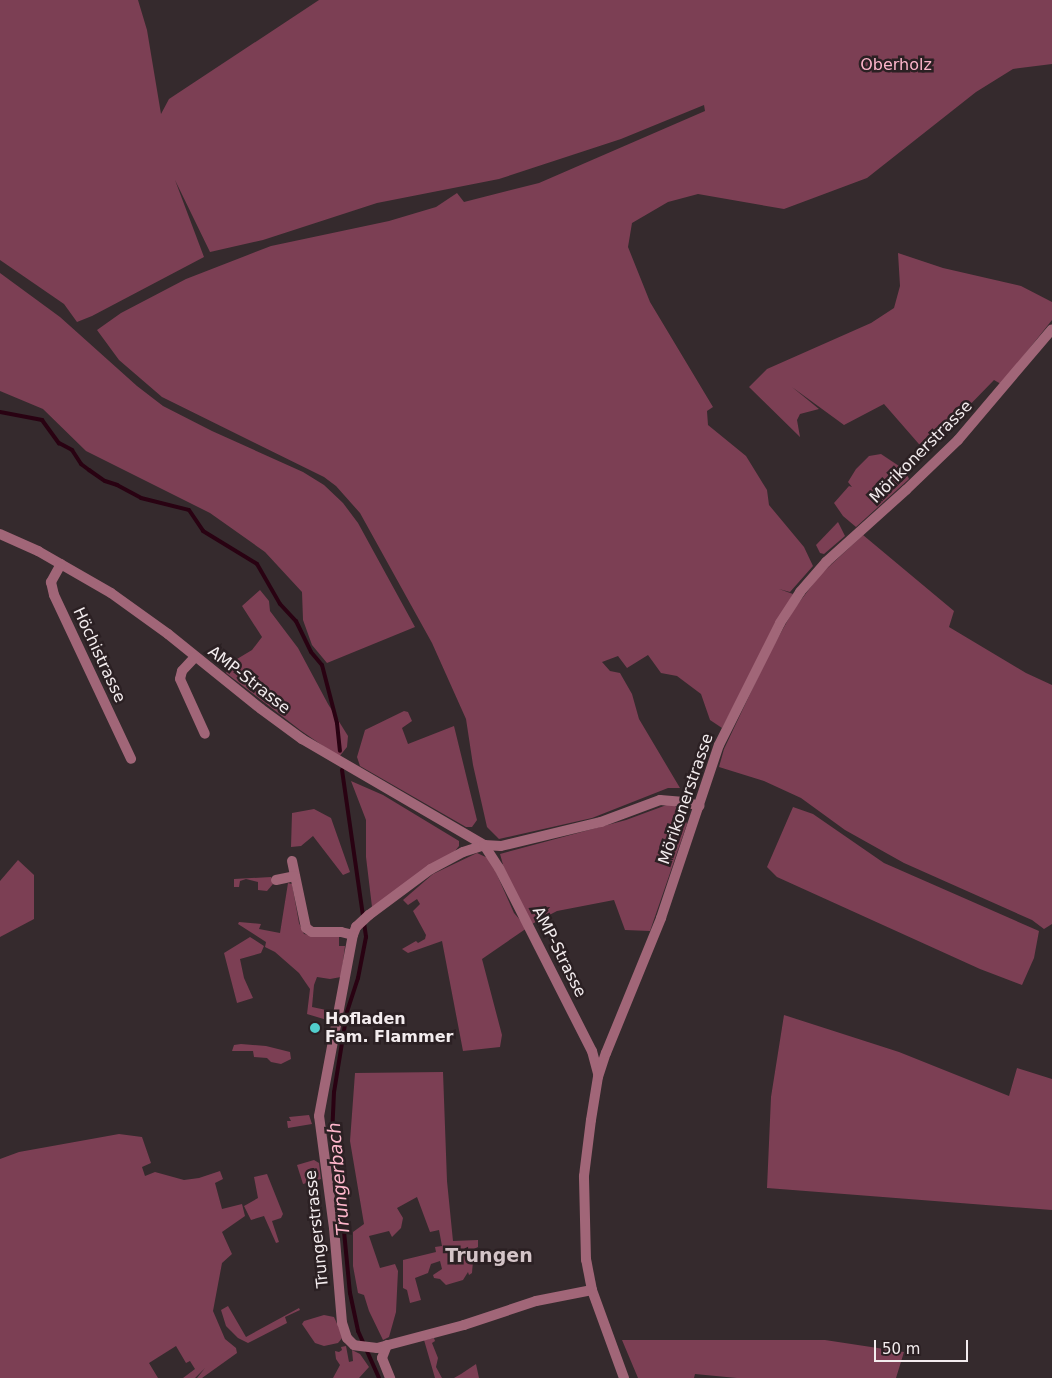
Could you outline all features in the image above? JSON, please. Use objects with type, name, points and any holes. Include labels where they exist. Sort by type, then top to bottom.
[{"type":"street","name":"Mörikonerstrasse","points":[[624,1378],[592,1290],[586,1260],[584,1176],[598,1078],[606,1053],[661,918],[728,723],[780,623],[800,592],[826,562],[913,484],[958,440],[1052,329]]},
{"type":"street","name":"AMP-Strasse","points":[[0,534],[38,550],[110,593],[261,710],[302,739],[484,845],[499,868],[592,1051],[597,1064],[598,1078]]},
{"type":"street","name":"Höchistrasse","points":[[61,564],[52,582],[54,595],[132,759]]},
{"type":"street","points":[[195,657],[182,671],[180,679],[205,734]]},
{"type":"street","points":[[292,861],[303,921],[307,930],[316,932],[355,931],[369,915],[431,869],[463,852],[484,845],[501,846],[601,822],[660,800],[684,802],[700,806]]},
{"type":"street","points":[[276,880],[294,876]]},
{"type":"street","name":"Trungerstrasse","points":[[355,931],[320,1108],[319,1125],[334,1228],[342,1323],[347,1338],[354,1344],[382,1347],[464,1325],[536,1301],[592,1290]]},
{"type":"street","points":[[382,1347],[382,1358],[390,1378]]},
{"type":"green space","name":"Oberholz","points":[[0,0],[138,0],[147,30],[161,114],[169,99],[319,0],[1052,0],[1052,64],[1013,69],[976,92],[867,178],[784,209],[698,194],[668,202],[632,223],[628,247],[650,302],[713,407],[707,411],[708,425],[746,456],[767,490],[769,505],[804,547],[813,566],[790,592],[779,589],[793,594],[722,728],[710,720],[701,694],[677,676],[661,673],[648,655],[627,668],[618,656],[602,662],[610,671],[620,673],[632,694],[639,719],[680,788],[668,788],[592,818],[499,839],[487,827],[473,765],[466,719],[432,643],[360,513],[336,486],[324,477],[162,397],[119,360],[97,330],[121,313],[186,279],[271,246],[389,221],[436,207],[457,193],[464,202],[539,183],[705,111],[704,105],[621,139],[499,179],[377,203],[263,240],[210,252],[175,180],[204,257],[77,322],[64,304],[0,260]]},
{"type":"green space","points":[[898,253],[943,268],[1021,286],[1052,302],[1052,320],[1001,384],[994,380],[925,451],[884,404],[844,425],[792,387],[819,409],[800,414],[797,420],[800,437],[749,387],[767,369],[871,323],[894,308],[900,286]]},
{"type":"green space","points":[[0,273],[60,317],[137,386],[163,406],[212,431],[303,472],[324,485],[343,503],[358,523],[415,627],[327,663],[312,645],[303,620],[302,592],[265,552],[210,513],[86,451],[43,409],[0,391]]},
{"type":"green space","points":[[881,454],[905,470],[909,479],[856,527],[843,516],[834,503],[849,486],[852,487],[848,482],[856,469],[869,456]]},
{"type":"green space","points":[[838,522],[845,536],[824,554],[820,553],[816,545]]},
{"type":"green space","points":[[863,535],[954,611],[949,627],[1026,673],[1052,685],[1052,924],[1044,929],[1032,920],[904,863],[845,830],[801,798],[764,781],[719,767],[724,749],[769,654],[794,609],[820,575]]},
{"type":"green space","points":[[260,590],[269,601],[270,611],[298,648],[328,704],[348,736],[347,747],[339,757],[300,730],[226,673],[232,662],[252,650],[262,637],[242,606]]},
{"type":"green space","points":[[404,711],[408,712],[412,721],[402,728],[408,744],[454,726],[477,820],[472,827],[466,827],[360,766],[357,757],[365,730]]},
{"type":"green space","points":[[351,781],[383,795],[459,841],[459,846],[455,851],[372,907],[366,857],[366,820]]},
{"type":"green space","points":[[672,803],[683,814],[687,824],[650,931],[625,930],[614,900],[557,911],[532,924],[507,879],[500,854],[626,820]]},
{"type":"green space","points":[[793,807],[813,814],[884,863],[1039,931],[1034,958],[1022,985],[980,969],[777,877],[767,867]]},
{"type":"green space","points":[[314,809],[331,818],[350,872],[343,875],[313,836],[301,846],[291,847],[292,813]]},
{"type":"green space","points":[[477,853],[490,859],[514,913],[527,928],[482,959],[502,1035],[500,1047],[463,1051],[442,941],[408,953],[402,949],[416,941],[418,943],[425,939],[426,935],[413,911],[420,904],[417,899],[408,905],[403,900],[433,874]]},
{"type":"green space","points":[[18,860],[34,875],[34,919],[0,937],[0,881]]},
{"type":"green space","points":[[271,877],[273,884],[267,891],[258,890],[258,882],[246,879],[240,881],[239,887],[234,887],[234,879]]},
{"type":"green space","points":[[288,883],[292,884],[299,923],[304,934],[339,936],[339,946],[345,946],[341,977],[330,979],[317,977],[314,985],[312,1007],[331,1011],[331,1019],[327,1020],[307,1014],[310,989],[299,973],[275,952],[265,947],[266,942],[238,924],[239,922],[261,924],[259,929],[280,933]]},
{"type":"green space","points":[[250,937],[264,946],[261,953],[240,959],[244,978],[253,998],[237,1003],[224,953]]},
{"type":"green space","points":[[784,1015],[899,1052],[1009,1096],[1017,1068],[1052,1079],[1052,1210],[767,1188],[771,1097]]},
{"type":"green space","points":[[234,1045],[266,1046],[290,1052],[291,1059],[281,1064],[271,1062],[267,1058],[254,1057],[253,1051],[232,1051]]},
{"type":"green space","points":[[443,1072],[447,1181],[453,1241],[478,1240],[478,1247],[474,1249],[472,1273],[469,1275],[468,1272],[463,1280],[446,1285],[440,1279],[434,1278],[433,1275],[442,1269],[440,1261],[431,1264],[428,1273],[415,1278],[421,1300],[410,1303],[407,1290],[403,1288],[403,1260],[436,1252],[435,1247],[442,1246],[439,1230],[430,1232],[417,1197],[397,1208],[403,1218],[401,1228],[392,1237],[389,1231],[369,1236],[380,1268],[395,1264],[398,1271],[396,1312],[389,1337],[383,1340],[369,1311],[364,1295],[358,1293],[353,1266],[353,1232],[364,1224],[350,1141],[355,1073]]},
{"type":"green space","points":[[309,1115],[312,1124],[288,1128],[287,1121],[291,1121],[289,1117]]},
{"type":"green space","points":[[119,1134],[142,1137],[151,1163],[142,1167],[145,1176],[155,1172],[184,1180],[199,1178],[220,1171],[223,1179],[215,1183],[222,1209],[242,1204],[245,1216],[222,1232],[232,1254],[222,1263],[213,1311],[225,1339],[236,1348],[237,1353],[202,1378],[197,1378],[205,1368],[195,1378],[183,1378],[195,1369],[190,1361],[186,1363],[176,1346],[149,1363],[158,1378],[0,1378],[0,1159],[19,1152]]},
{"type":"green space","points":[[314,1160],[319,1163],[321,1179],[303,1184],[297,1165]]},
{"type":"green space","points":[[267,1174],[283,1214],[281,1218],[272,1221],[279,1242],[276,1243],[264,1216],[251,1220],[244,1206],[258,1198],[254,1177]]},
{"type":"green space","points":[[228,1306],[246,1337],[299,1308],[300,1310],[285,1317],[287,1323],[248,1343],[238,1338],[226,1326],[221,1310]]},
{"type":"green space","points":[[324,1315],[334,1317],[343,1337],[338,1343],[324,1346],[315,1343],[302,1324],[304,1321]]},
{"type":"green space","points":[[434,1338],[435,1341],[432,1343],[438,1358],[436,1367],[442,1378],[435,1378],[424,1340]]},
{"type":"green space","points":[[622,1340],[825,1340],[904,1352],[896,1378],[737,1378],[695,1374],[694,1378],[638,1378]]},
{"type":"green space","points":[[346,1346],[349,1362],[353,1361],[352,1350],[360,1354],[369,1367],[359,1378],[333,1378],[340,1365],[336,1359],[335,1351],[339,1352],[342,1350],[341,1347]]},
{"type":"green space","points":[[476,1364],[479,1378],[454,1378],[461,1374]]},
{"type":"waterway","name":"Trungerbach","points":[[0,412],[42,420],[59,443],[72,450],[81,464],[105,481],[117,485],[141,498],[189,510],[203,531],[257,564],[280,604],[296,621],[311,652],[322,665],[337,723],[340,751]]},
{"type":"waterway","name":"Trungerbach","points":[[342,770],[366,937],[358,978],[347,1012],[334,1092],[332,1136],[338,1169],[350,1293],[358,1331],[379,1378]]},
{"type":"place","name":"Hofladen Fam. Flammer","points":[[315,1028]]},
{"type":"district","name":"Trungen","points":[[489,1256]]}]
